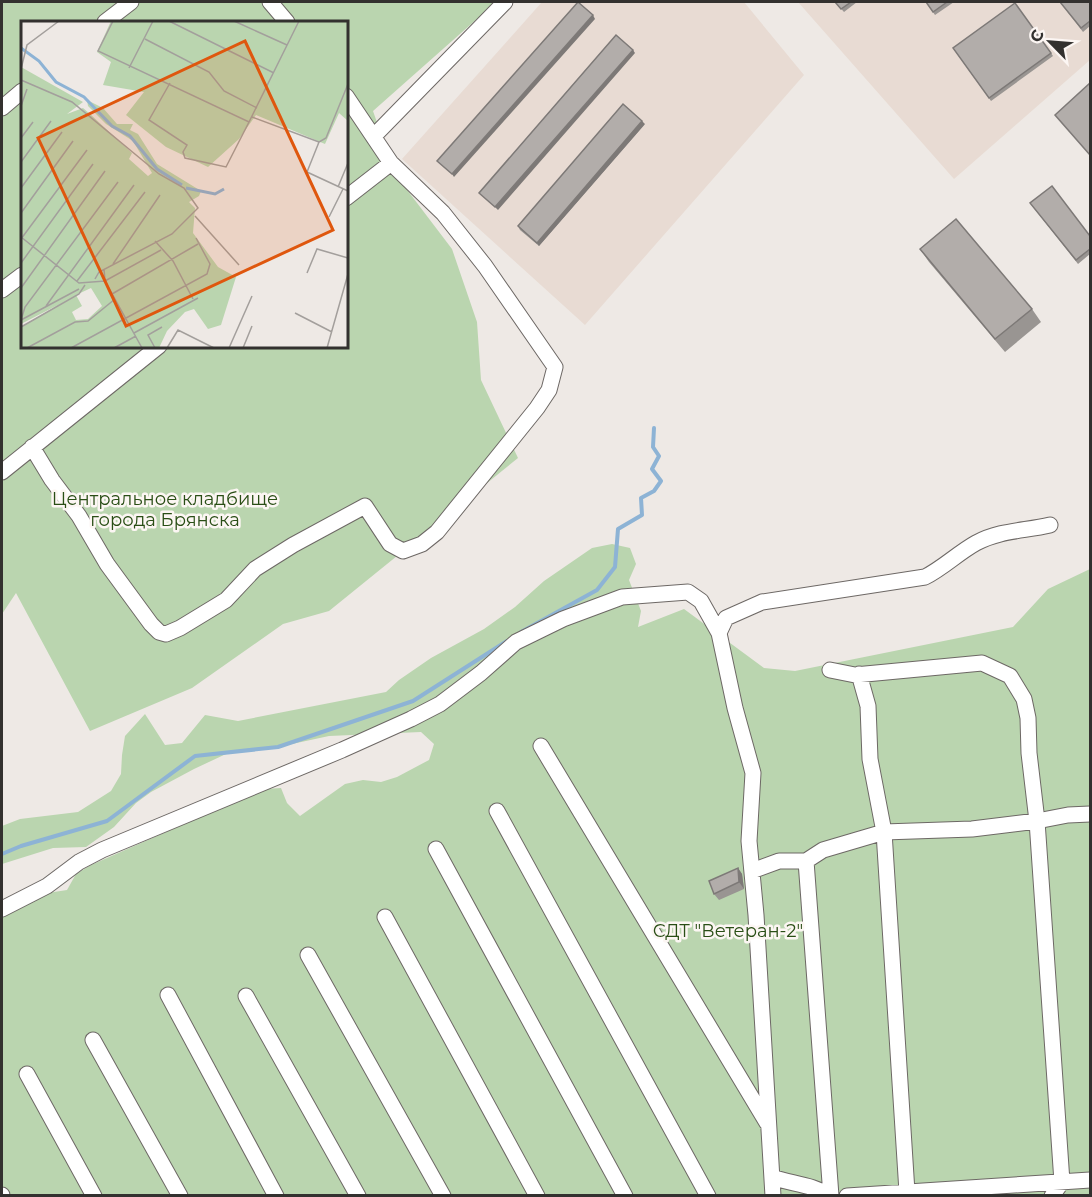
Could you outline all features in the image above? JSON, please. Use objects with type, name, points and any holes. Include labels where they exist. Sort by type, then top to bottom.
[{"type":"lane","points":[[106,21],[131,2]]},
{"type":"lane","points":[[270,2],[286,21]]},
{"type":"lane","points":[[374,136],[504,2]]},
{"type":"lane","points":[[2,108],[21,92]]},
{"type":"lane","points":[[32,447],[52,480],[79,516],[107,564],[151,624],[159,632],[166,634],[226,600],[255,569],[293,545],[365,506],[390,544],[403,551],[422,544],[437,532],[537,408],[549,390],[555,367],[484,266],[443,213],[391,163],[348,99]]},
{"type":"lane","points":[[348,196],[391,163]]},
{"type":"lane","points":[[2,290],[21,276]]},
{"type":"lane","points":[[2,472],[156,348]]},
{"type":"lane","points":[[719,633],[726,618],[762,602],[925,577],[939,571],[977,543],[1006,531],[1050,525]]},
{"type":"lane","points":[[2,909],[47,886],[79,862],[102,850],[342,750],[440,704],[481,674],[516,642],[563,619],[622,597],[688,592],[701,601],[719,633],[735,708],[753,773],[749,840],[773,1196]]},
{"type":"lane","points":[[830,669],[859,674],[982,663],[1010,676],[1024,699],[1028,718],[1029,753],[1037,821],[1062,1182],[1052,1196]]},
{"type":"lane","points":[[859,674],[868,706],[870,759],[884,832],[907,1192]]},
{"type":"lane","points":[[541,746],[768,1126]]},
{"type":"lane","points":[[497,811],[708,1196]]},
{"type":"lane","points":[[752,871],[779,861],[806,861],[823,850],[884,832],[972,829],[1090,814]]},
{"type":"lane","points":[[436,849],[625,1196]]},
{"type":"lane","points":[[806,861],[830,1196]]},
{"type":"lane","points":[[385,917],[537,1196]]},
{"type":"lane","points":[[308,955],[443,1196]]},
{"type":"lane","points":[[168,995],[276,1196]]},
{"type":"lane","points":[[246,996],[358,1196]]},
{"type":"lane","points":[[93,1040],[180,1196]]},
{"type":"lane","points":[[27,1074],[94,1196]]},
{"type":"lane","points":[[772,1177],[788,1183],[818,1188],[830,1196]]},
{"type":"lane","points":[[847,1196],[907,1192],[937,1193],[1090,1180]]},
{"type":"shaded area","points":[[542,2],[744,2],[804,75],[585,325],[402,159]]},
{"type":"shaded area","points":[[798,2],[1090,2],[1090,60],[954,179]]},
{"type":"green space","name":"Центральное кладбище города Брянска","points":[[2,2],[496,2],[373,111],[395,174],[452,249],[477,322],[481,380],[518,458],[329,611],[283,624],[192,688],[90,731],[16,593],[2,614]]},
{"type":"green space","name":"СДТ \"Ветеран-2\"","points":[[612,544],[630,548],[636,564],[629,580],[641,611],[638,627],[684,609],[764,668],[795,671],[1013,627],[1048,589],[1090,569],[1090,1195],[2,1195],[2,900],[67,890],[76,874],[91,865],[264,789],[281,788],[287,803],[300,816],[345,784],[363,780],[381,782],[397,777],[429,760],[434,744],[421,732],[329,736],[278,747],[226,754],[151,792],[136,803],[114,827],[86,847],[53,848],[2,864],[2,826],[20,819],[78,812],[111,791],[121,774],[125,736],[145,714],[165,745],[182,743],[205,715],[238,721],[386,692],[431,658],[484,629],[515,607],[544,581],[592,548]]},
{"type":"building","points":[[578,2],[593,15],[452,174],[437,161]]},
{"type":"building","points":[[835,2],[851,2],[841,9]]},
{"type":"building","points":[[926,2],[947,2],[933,12]]},
{"type":"building","points":[[1060,2],[1090,2],[1090,21],[1081,28]]},
{"type":"building","points":[[1015,3],[1051,53],[989,98],[953,48]]},
{"type":"building","points":[[616,35],[633,50],[495,207],[479,193]]},
{"type":"building","points":[[1090,83],[1090,155],[1055,115]]},
{"type":"building","points":[[623,104],[642,121],[537,243],[518,226]]},
{"type":"building","points":[[1052,186],[1090,236],[1090,249],[1076,260],[1030,203]]},
{"type":"building","points":[[956,219],[1032,309],[995,339],[920,249]]},
{"type":"building","points":[[738,868],[739,882],[714,894],[709,881]]},
{"type":"waterway","points":[[521,632],[597,590],[615,567],[618,529],[642,515],[641,498],[654,491],[661,481],[652,469],[659,456],[653,447],[654,428]]},
{"type":"waterway","points":[[2,854],[21,846],[107,821],[195,756],[278,747],[413,701],[507,641]]}]
